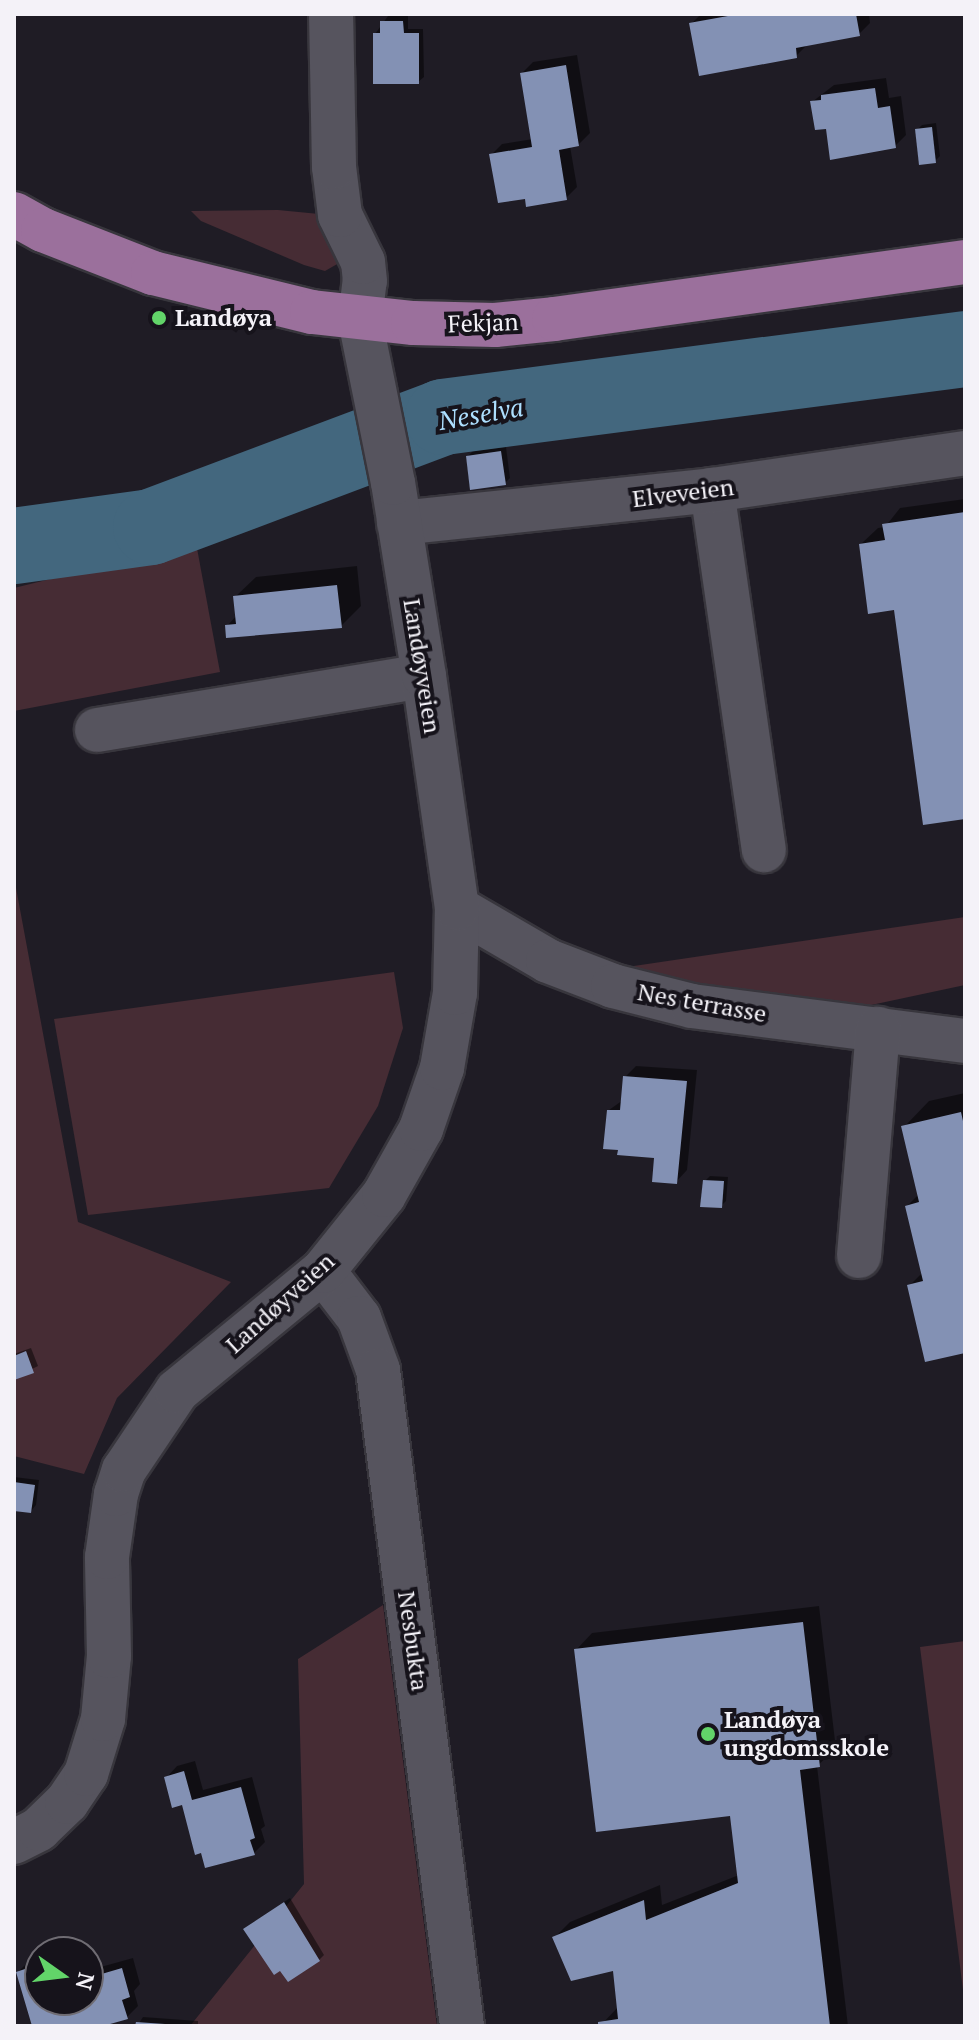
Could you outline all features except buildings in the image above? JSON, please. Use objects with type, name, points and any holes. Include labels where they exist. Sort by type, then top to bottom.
[{"type":"main road","name":"Fekjan","points":[[14,214],[43,230],[153,273],[299,309],[360,319],[495,325],[756,294],[965,262]]},
{"type":"street","points":[[331,14],[334,167],[340,215],[363,262],[365,281],[360,319]]},
{"type":"street","name":"Landøyveien","points":[[14,1842],[39,1829],[67,1802],[86,1774],[103,1719],[109,1656],[107,1557],[116,1494],[124,1470],[177,1391],[323,1271],[384,1195],[421,1129],[442,1068],[455,993],[457,908],[396,503],[360,319]]},
{"type":"street","name":"Elveveien","points":[[396,503],[712,490],[965,453]]},
{"type":"street","points":[[712,490],[764,850]]},
{"type":"street","points":[[97,730],[424,676]]},
{"type":"street","name":"Nes terrasse","points":[[457,908],[548,961],[613,986],[692,1006],[965,1041]]},
{"type":"street","points":[[859,1256],[878,1029]]},
{"type":"street","name":"Nesbukta","points":[[323,1271],[359,1318],[378,1370],[462,2026]]},
{"type":"shaded area","points":[[278,210],[319,214],[342,254],[339,263],[325,271],[304,265],[201,221],[191,211]]},
{"type":"shaded area","points":[[196,543],[220,672],[14,711],[14,588]]},
{"type":"shaded area","points":[[14,877],[78,1222],[231,1282],[117,1398],[84,1474],[14,1456]]},
{"type":"shaded area","points":[[965,917],[965,985],[843,1011],[600,971]]},
{"type":"shaded area","points":[[394,972],[403,1028],[378,1106],[329,1188],[88,1215],[54,1019]]},
{"type":"shaded area","points":[[383,1605],[437,2026],[190,2026],[304,1884],[298,1659]]},
{"type":"shaded area","name":"Landøya ungdomsskole","points":[[965,1641],[965,2006],[920,1647]]},
{"type":"waterway","name":"Neselva","points":[[14,546],[151,527],[443,417],[965,349]]},
{"type":"place","name":"Landøya","points":[[159,318]]},
{"type":"place","name":"Landøya ungdomsskole","points":[[708,1734]]}]
